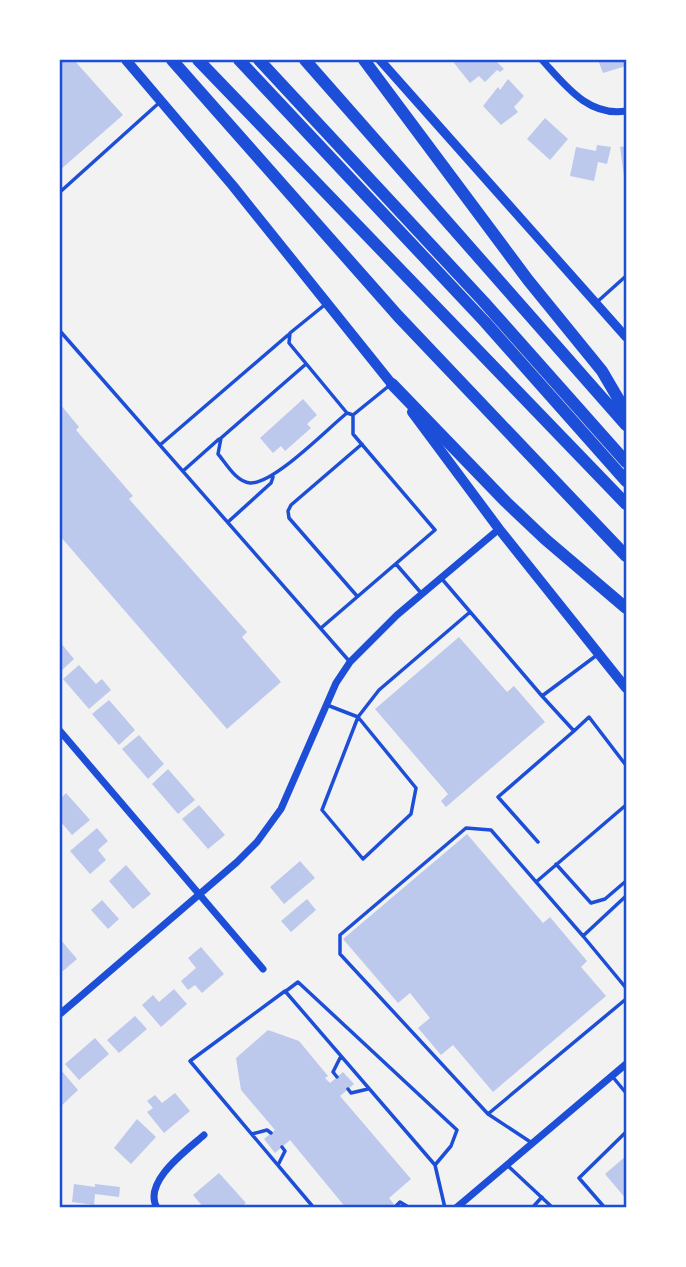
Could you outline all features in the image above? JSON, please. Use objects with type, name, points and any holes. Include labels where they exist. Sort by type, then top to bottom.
[{"type":"highway","points":[[172,60],[398,316],[626,556]]},
{"type":"highway","points":[[198,60],[626,504]]},
{"type":"highway","points":[[239,60],[485,322],[626,481]]},
{"type":"highway","points":[[259,60],[465,281],[626,462]]},
{"type":"highway","points":[[305,60],[626,425]]},
{"type":"highway","points":[[364,60],[528,280],[602,372],[626,412]]},
{"type":"highway","points":[[392,384],[506,502],[626,608]]},
{"type":"main road","points":[[126,60],[162,100],[392,384],[499,529],[626,688]]},
{"type":"street","points":[[380,60],[626,337]]},
{"type":"street","points":[[542,60],[587,104],[603,111],[626,111]]},
{"type":"street","points":[[60,1014],[237,862],[272,824],[288,794],[336,683],[350,662],[373,637],[499,529]]},
{"type":"street","points":[[60,731],[264,969]]},
{"type":"street","points":[[456,1208],[626,1064]]},
{"type":"street","points":[[157,1208],[154,1204],[154,1191],[163,1173],[204,1135]]},
{"type":"lane","points":[[60,192],[162,100]]},
{"type":"lane","points":[[596,303],[626,276]]},
{"type":"lane","points":[[621,281],[626,285]]},
{"type":"lane","points":[[160,445],[327,303]]},
{"type":"lane","points":[[60,331],[350,662]]},
{"type":"lane","points":[[290,334],[289,343],[347,412],[353,415]]},
{"type":"lane","points":[[183,471],[306,364]]},
{"type":"lane","points":[[353,415],[392,384]]},
{"type":"lane","points":[[221,438],[218,454],[239,479],[250,483],[273,477],[347,412]]},
{"type":"lane","points":[[321,628],[435,530],[354,434],[353,415]]},
{"type":"lane","points":[[357,596],[289,518],[288,511],[291,505],[362,444]]},
{"type":"lane","points":[[228,522],[271,483],[273,477]]},
{"type":"lane","points":[[396,564],[422,594]]},
{"type":"lane","points":[[441,578],[574,731]]},
{"type":"lane","points":[[326,704],[358,717],[416,788],[411,814],[362,859],[322,810],[358,717],[379,690],[470,612]]},
{"type":"lane","points":[[542,696],[599,654]]},
{"type":"lane","points":[[538,842],[498,797],[589,717],[625,764]]},
{"type":"lane","points":[[536,882],[626,805]]},
{"type":"lane","points":[[534,1144],[488,1114],[340,954],[340,935],[466,828],[491,830],[626,988]]},
{"type":"lane","points":[[556,864],[591,903],[606,899],[626,881]]},
{"type":"lane","points":[[583,936],[626,896]]},
{"type":"lane","points":[[314,1208],[190,1061],[299,982],[457,1130],[451,1146],[435,1165]]},
{"type":"lane","points":[[285,991],[435,1165],[445,1208]]},
{"type":"lane","points":[[488,1114],[626,999]]},
{"type":"lane","points":[[337,1077],[333,1072],[341,1056]]},
{"type":"lane","points":[[612,1075],[626,1093]]},
{"type":"lane","points":[[348,1089],[351,1093],[370,1089]]},
{"type":"lane","points":[[252,1134],[267,1130],[271,1133]]},
{"type":"lane","points":[[605,1208],[579,1178],[626,1132]]},
{"type":"lane","points":[[278,1165],[285,1151],[282,1147]]},
{"type":"lane","points":[[508,1165],[553,1208]]},
{"type":"lane","points":[[532,1208],[542,1197]]},
{"type":"lane","points":[[396,1206],[400,1202],[410,1208]]},
{"type":"building","points":[[60,60],[74,60],[123,115],[60,170]]},
{"type":"building","points":[[458,60],[495,60],[504,69],[500,72],[497,70],[485,82],[479,76],[470,83],[454,63]]},
{"type":"building","points":[[598,60],[626,60],[626,66],[603,73]]},
{"type":"building","points":[[508,79],[524,96],[514,107],[518,112],[501,125],[483,106]]},
{"type":"building","points":[[545,118],[568,139],[550,160],[527,139]]},
{"type":"building","points":[[597,145],[611,147],[607,164],[598,162],[594,181],[570,176],[576,147],[596,151]]},
{"type":"building","points":[[626,146],[626,176],[624,176],[620,147]]},
{"type":"building","points":[[303,399],[317,415],[307,424],[311,428],[285,451],[281,446],[273,453],[260,438]]},
{"type":"building","points":[[60,404],[79,427],[76,430],[133,496],[129,499],[247,632],[242,637],[281,682],[227,729],[60,536]]},
{"type":"building","points":[[459,637],[507,692],[514,686],[545,722],[446,807],[441,801],[448,794],[375,709]]},
{"type":"building","points":[[60,642],[74,659],[60,672]]},
{"type":"building","points":[[79,665],[96,684],[102,679],[111,690],[89,709],[63,679]]},
{"type":"building","points":[[109,700],[135,730],[119,745],[92,714]]},
{"type":"building","points":[[139,735],[164,764],[148,779],[122,749]]},
{"type":"building","points":[[168,769],[195,800],[178,814],[152,784]]},
{"type":"building","points":[[66,793],[90,820],[72,835],[60,821],[60,799]]},
{"type":"building","points":[[199,805],[225,835],[208,849],[182,819]]},
{"type":"building","points":[[97,828],[108,841],[98,850],[106,860],[90,874],[70,851]]},
{"type":"building","points":[[467,834],[543,923],[550,917],[587,961],[581,967],[606,996],[493,1092],[453,1045],[441,1055],[418,1028],[430,1018],[410,993],[398,1003],[343,939]]},
{"type":"building","points":[[300,861],[315,878],[284,904],[270,887]]},
{"type":"building","points":[[126,865],[151,894],[133,909],[109,881]]},
{"type":"building","points":[[307,899],[316,910],[291,932],[281,921]]},
{"type":"building","points":[[102,900],[119,919],[108,929],[91,910]]},
{"type":"building","points":[[60,939],[77,959],[63,971],[60,968]]},
{"type":"building","points":[[201,947],[224,974],[202,993],[195,985],[188,990],[181,981],[196,968],[188,958]]},
{"type":"building","points":[[174,989],[187,1004],[161,1027],[142,1005],[153,995],[159,1002]]},
{"type":"building","points":[[135,1016],[147,1029],[119,1053],[107,1040]]},
{"type":"building","points":[[268,1030],[299,1041],[328,1076],[325,1078],[330,1083],[343,1072],[354,1084],[340,1096],[411,1179],[389,1198],[397,1208],[346,1208],[290,1140],[275,1153],[264,1139],[275,1130],[241,1090],[236,1058]]},
{"type":"building","points":[[95,1038],[109,1054],[79,1080],[65,1064]]},
{"type":"building","points":[[60,1069],[78,1090],[60,1107]]},
{"type":"building","points":[[175,1093],[190,1111],[164,1133],[147,1112],[153,1108],[147,1101],[155,1095],[162,1103]]},
{"type":"building","points":[[137,1119],[156,1137],[131,1164],[114,1148]]},
{"type":"building","points":[[626,1156],[626,1199],[605,1174]]},
{"type":"building","points":[[219,1173],[246,1203],[240,1208],[204,1208],[193,1195]]},
{"type":"building","points":[[74,1184],[120,1187],[119,1197],[95,1194],[94,1205],[72,1202]]}]
